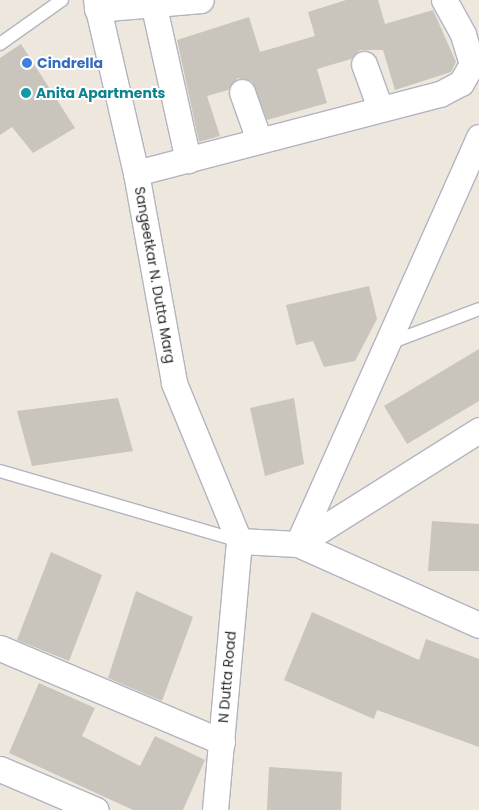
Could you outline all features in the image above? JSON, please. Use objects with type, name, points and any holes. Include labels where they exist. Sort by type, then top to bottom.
[{"type":"street","points":[[96,5],[154,7],[201,0]]},
{"type":"street","points":[[136,173],[380,108],[440,94],[461,83],[469,73],[472,64],[464,34],[444,0]]},
{"type":"street","name":"Sangeetkar N. Dutta Marg","points":[[96,5],[136,173],[174,383],[240,541]]},
{"type":"street","points":[[154,7],[188,160]]},
{"type":"street","points":[[364,64],[380,108]]},
{"type":"street","points":[[242,92],[258,140]]},
{"type":"street","points":[[298,544],[479,137]]},
{"type":"street","points":[[298,544],[479,430]]},
{"type":"street","points":[[240,541],[298,544],[479,625]]},
{"type":"street","name":"N Dutta Road","points":[[215,810],[240,541]]},
{"type":"street","points":[[0,648],[222,742]]},
{"type":"street","points":[[0,770],[96,810]]},
{"type":"lane","points":[[0,44],[62,0]]},
{"type":"lane","points":[[387,344],[479,309]]},
{"type":"lane","points":[[0,471],[240,541]]},
{"type":"building","points":[[346,0],[378,0],[385,24],[433,10],[456,62],[451,72],[395,90],[383,50],[360,50],[351,59],[317,69],[327,103],[267,120],[252,81],[238,78],[228,90],[207,96],[220,136],[199,142],[177,40],[249,17],[260,52],[315,36],[308,12]]},
{"type":"building","name":"Anita Apartments","points":[[21,44],[75,128],[33,153],[12,127],[0,135],[0,58]]},
{"type":"building","points":[[369,286],[377,319],[355,361],[324,367],[313,341],[296,345],[286,305]]},
{"type":"building","points":[[479,349],[479,401],[407,444],[384,406]]},
{"type":"building","points":[[118,398],[133,451],[32,466],[17,411]]},
{"type":"building","points":[[294,398],[304,464],[265,476],[250,408]]},
{"type":"building","points":[[432,521],[479,524],[479,571],[428,571]]},
{"type":"building","points":[[51,552],[102,575],[69,661],[17,640]]},
{"type":"building","points":[[136,591],[193,617],[162,701],[108,678]]},
{"type":"building","points":[[312,612],[419,660],[426,639],[479,659],[479,747],[377,710],[374,719],[284,680]]},
{"type":"building","points":[[39,683],[95,708],[82,736],[140,766],[155,736],[205,760],[183,810],[133,810],[9,753]]},
{"type":"building","points":[[269,767],[342,772],[341,810],[267,810]]},
{"type":"place","name":"Cindrella","points":[[27,63]]},
{"type":"place","name":"Anita Apartments","points":[[26,93]]}]
